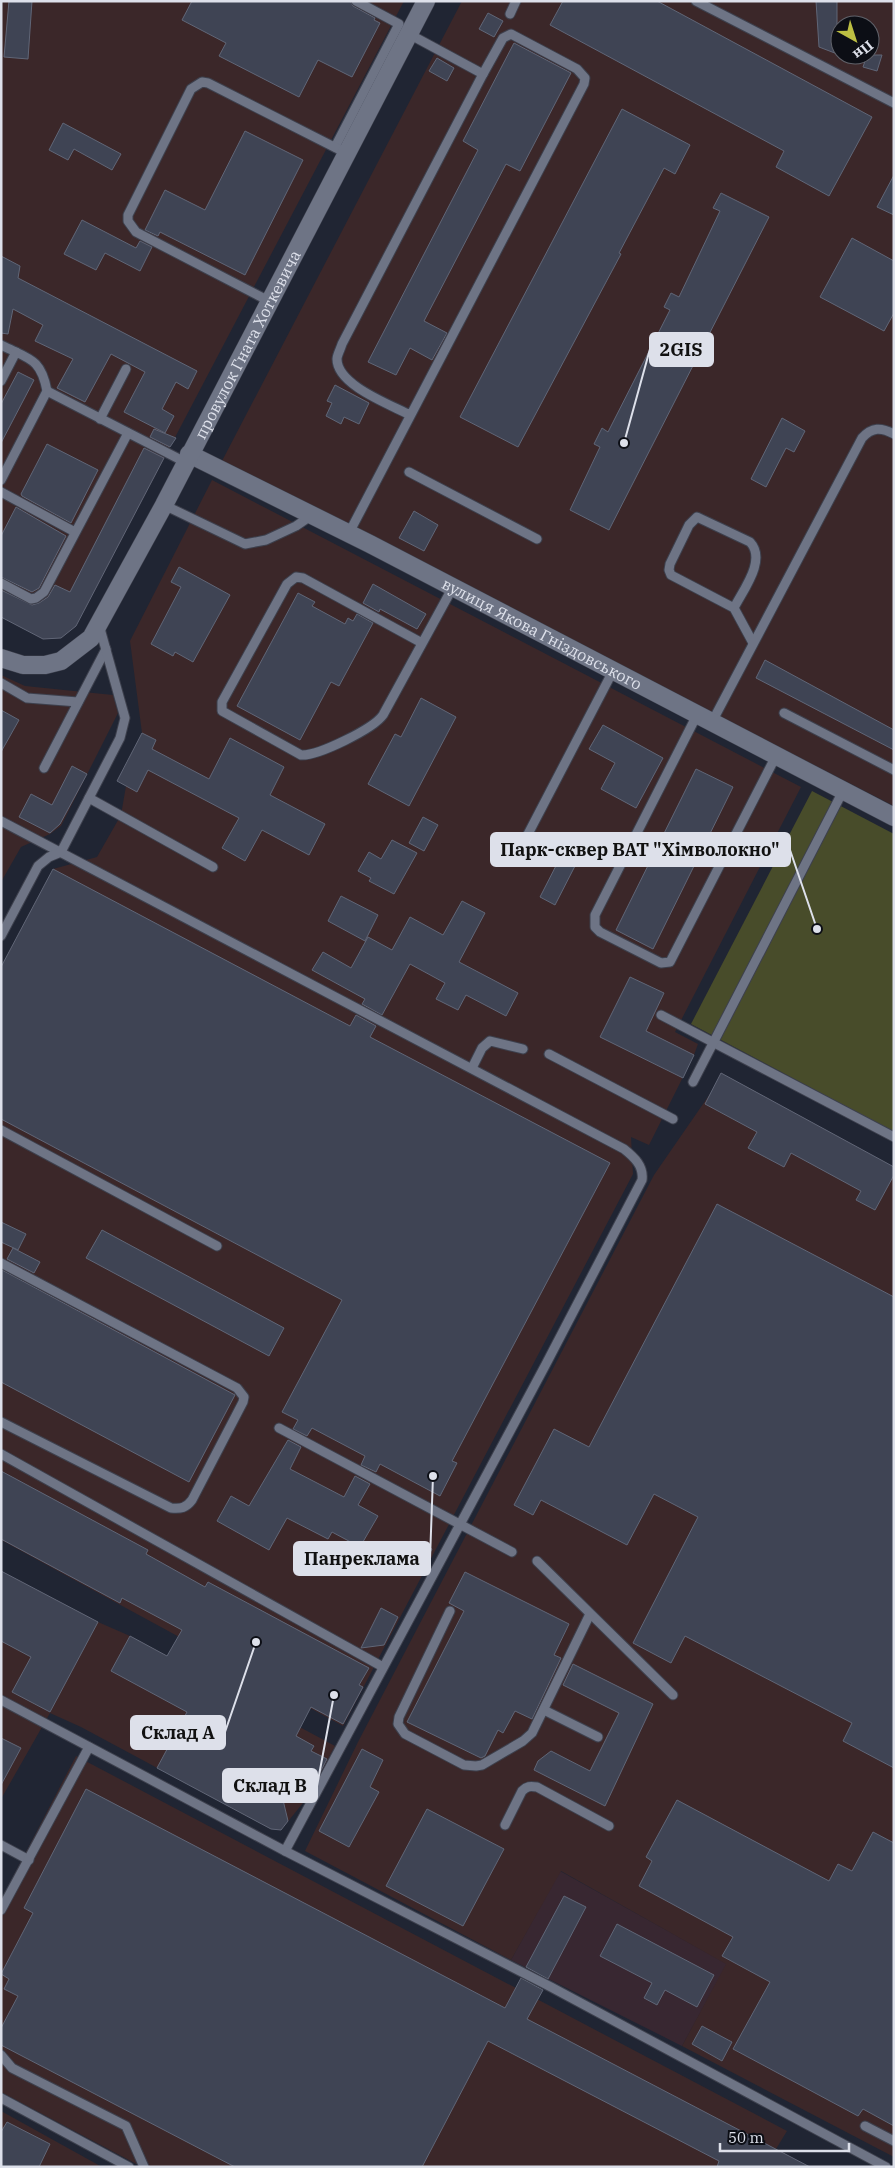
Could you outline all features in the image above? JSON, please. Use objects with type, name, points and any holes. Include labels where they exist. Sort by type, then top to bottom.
[{"type":"street","name":"провулок Гната Хоткевича","points":[[1,658],[23,665],[45,665],[61,661],[91,638],[164,504],[269,301],[341,150],[409,34],[426,1]]},
{"type":"street","name":"вулиця Якова Гніздовського","points":[[187,458],[349,533],[893,816]]},
{"type":"lane","points":[[269,301],[136,232],[128,222],[128,215],[191,89],[202,82],[208,83],[341,150],[399,24],[356,1]]},
{"type":"lane","points":[[510,14],[516,1]]},
{"type":"lane","points":[[696,1],[894,103]]},
{"type":"lane","points":[[409,34],[483,74]]},
{"type":"lane","points":[[349,533],[579,93],[585,78],[577,69],[511,34],[504,38],[483,74],[342,344],[337,359],[342,375],[358,388],[410,415]]},
{"type":"lane","points":[[1,345],[39,366],[44,377],[46,391],[1,480]]},
{"type":"lane","points":[[1,380],[16,352]]},
{"type":"lane","points":[[100,419],[126,369]]},
{"type":"lane","points":[[46,391],[128,433],[187,458]]},
{"type":"lane","points":[[776,756],[670,962],[661,963],[600,932],[594,927],[595,915],[704,718],[753,643],[862,438],[869,431],[877,428],[894,434]]},
{"type":"lane","points":[[1,583],[31,598],[41,596],[128,433]]},
{"type":"lane","points":[[409,472],[537,539]]},
{"type":"lane","points":[[1,492],[75,532]]},
{"type":"lane","points":[[164,504],[245,544],[273,537],[296,526],[312,515]]},
{"type":"lane","points":[[734,608],[757,562],[754,547],[750,542],[697,517],[689,525],[670,564],[669,570],[671,575],[734,608],[753,643]]},
{"type":"lane","points":[[422,643],[302,578],[296,577],[287,584],[222,702],[222,711],[295,753],[308,755],[314,754],[368,728],[379,720],[422,643],[453,587]]},
{"type":"lane","points":[[1,936],[5,921],[38,866],[60,852],[120,738],[125,718],[99,623]]},
{"type":"lane","points":[[44,768],[106,649]]},
{"type":"lane","points":[[516,857],[613,671]]},
{"type":"lane","points":[[1,683],[27,698],[78,702]]},
{"type":"lane","points":[[784,713],[894,770]]},
{"type":"lane","points":[[693,1082],[843,791]]},
{"type":"lane","points":[[89,798],[213,867]]},
{"type":"lane","points":[[1,821],[624,1149],[639,1163],[643,1175],[550,1355],[285,1851]]},
{"type":"lane","points":[[661,1015],[894,1137]]},
{"type":"lane","points":[[472,1068],[482,1048],[490,1041],[523,1049]]},
{"type":"lane","points":[[549,1054],[673,1119]]},
{"type":"lane","points":[[1,1130],[217,1246]]},
{"type":"lane","points":[[1,1263],[238,1388],[244,1397],[192,1500],[188,1506],[181,1509],[171,1508],[1,1422]]},
{"type":"lane","points":[[279,1428],[512,1552]]},
{"type":"lane","points":[[1,1454],[383,1667]]},
{"type":"lane","points":[[537,1561],[673,1695]]},
{"type":"lane","points":[[450,1612],[399,1717],[400,1729],[405,1734],[464,1765],[476,1766],[482,1765],[529,1737],[590,1614]]},
{"type":"lane","points":[[1,1700],[285,1851],[551,1987],[886,2167]]},
{"type":"lane","points":[[544,1710],[598,1737]]},
{"type":"lane","points":[[1,1910],[89,1748]]},
{"type":"lane","points":[[505,1825],[522,1791],[532,1786],[610,1826]]},
{"type":"lane","points":[[1,1845],[29,1860]]},
{"type":"lane","points":[[1,2055],[12,2068],[126,2126],[144,2167]]},
{"type":"lane","points":[[1,2098],[129,2167]]},
{"type":"lane","points":[[865,2126],[894,2141]]},
{"type":"shaded area","points":[[1,1],[404,1],[76,626],[61,638],[43,639],[1,617]]},
{"type":"shaded area","points":[[462,1],[894,1],[894,806],[222,461]]},
{"type":"shaded area","points":[[212,480],[801,787],[675,1032],[698,1044],[694,1055],[649,1145],[631,1137],[633,1174],[343,1726],[1,1540],[1,967],[53,869],[97,857],[121,815],[126,786],[117,781],[142,733],[130,641]]},
{"type":"shaded area","points":[[1,675],[25,686],[113,695],[118,713],[61,826],[50,834],[21,847],[1,882]]},
{"type":"shaded area","points":[[721,1073],[894,1167],[894,2157],[682,2046],[726,1964],[561,1871],[511,1960],[305,1851],[358,1742],[654,1175],[712,1091]]},
{"type":"shaded area","points":[[1,1571],[98,1622],[130,1636],[335,1746],[307,1798],[281,1830],[271,1829],[81,1727],[50,1713],[1,1799]]},
{"type":"shaded area","points":[[76,1756],[787,2131],[776,2149],[810,2167],[142,2167],[1,2092],[1,1900]]},
{"type":"shaded area","points":[[560,1871],[727,1964],[682,2046],[511,1960]]},
{"type":"shaded area","points":[[1,2111],[102,2167],[1,2167]]},
{"type":"green space","points":[[812,791],[894,834],[894,1132],[691,1024]]},
{"type":"building","points":[[9,1],[32,1],[28,59],[4,57]]},
{"type":"building","points":[[192,1],[350,1],[353,6],[375,18],[374,20],[380,23],[352,77],[318,60],[299,97],[219,56],[226,43],[182,20]]},
{"type":"building","points":[[563,1],[657,1],[872,117],[829,196],[776,167],[784,151],[550,25]]},
{"type":"building","points":[[816,1],[837,1],[837,15],[830,15],[830,51],[819,47]]},
{"type":"building","points":[[488,13],[503,21],[494,37],[479,29]]},
{"type":"building","points":[[514,43],[571,73],[520,171],[506,164],[424,321],[447,333],[432,360],[410,348],[396,375],[368,362],[478,150],[463,141]]},
{"type":"building","points":[[437,58],[454,68],[447,81],[429,71]]},
{"type":"building","points":[[864,65],[879,65],[877,71],[863,67]]},
{"type":"building","points":[[622,109],[690,145],[675,174],[664,168],[619,253],[621,254],[518,447],[460,417]]},
{"type":"building","points":[[63,123],[121,154],[112,170],[74,149],[68,160],[49,150]]},
{"type":"building","points":[[245,131],[303,160],[245,275],[160,232],[158,236],[145,230],[165,190],[205,210]]},
{"type":"building","points":[[894,175],[894,215],[877,207]]},
{"type":"building","points":[[721,193],[769,217],[609,530],[570,510],[600,447],[594,444],[602,428],[608,432],[670,310],[664,307],[671,293],[679,297],[720,211],[713,208]]},
{"type":"building","points":[[82,220],[136,248],[140,241],[152,247],[140,271],[105,253],[96,270],[64,254]]},
{"type":"building","points":[[852,238],[894,261],[894,313],[884,331],[820,297]]},
{"type":"building","points":[[1,256],[20,266],[18,278],[197,371],[188,389],[176,382],[162,409],[174,416],[165,433],[124,412],[145,372],[111,354],[85,402],[57,388],[73,359],[35,341],[43,325],[13,309],[8,334],[1,333]]},
{"type":"building","points":[[18,372],[34,380],[1,443],[1,404]]},
{"type":"building","points":[[335,385],[369,403],[359,424],[344,417],[341,424],[326,416],[332,403],[327,401]]},
{"type":"building","points":[[782,418],[805,431],[794,452],[786,448],[766,487],[751,479]]},
{"type":"building","points":[[154,429],[176,438],[170,447],[150,437]]},
{"type":"building","points":[[47,444],[98,470],[71,523],[21,494]]},
{"type":"building","points":[[144,448],[164,458],[76,626],[61,638],[43,639],[1,617],[1,590],[32,605],[48,597],[55,585],[70,592]]},
{"type":"building","points":[[16,507],[66,536],[39,588],[32,592],[1,577],[1,536]]},
{"type":"building","points":[[414,511],[438,525],[424,551],[399,538]]},
{"type":"building","points":[[179,567],[230,595],[193,662],[175,652],[173,656],[151,644],[181,587],[171,582]]},
{"type":"building","points":[[373,584],[426,614],[417,629],[380,609],[379,612],[363,603]]},
{"type":"building","points":[[298,593],[315,602],[312,606],[345,624],[348,618],[353,621],[357,614],[373,623],[339,686],[331,682],[300,740],[237,706]]},
{"type":"building","points":[[765,660],[894,730],[894,750],[756,678]]},
{"type":"building","points":[[421,698],[456,717],[409,806],[368,784],[395,734],[401,737]]},
{"type":"building","points":[[1,710],[19,720],[1,752]]},
{"type":"building","points":[[603,725],[663,758],[636,808],[601,789],[615,763],[589,749]]},
{"type":"building","points":[[142,733],[156,740],[152,749],[209,779],[230,738],[284,767],[270,795],[325,824],[309,855],[262,830],[245,861],[222,848],[239,818],[148,770],[137,792],[117,781]]},
{"type":"building","points":[[72,766],[87,774],[60,824],[50,833],[19,817],[31,794],[52,805]]},
{"type":"building","points":[[696,769],[733,787],[653,949],[616,930]]},
{"type":"building","points":[[423,817],[438,825],[424,851],[409,843]]},
{"type":"building","points":[[392,840],[417,853],[394,894],[369,881],[371,878],[358,871],[369,852],[381,859]]},
{"type":"building","points":[[561,856],[576,864],[555,905],[540,897]]},
{"type":"building","points":[[53,869],[350,1026],[356,1015],[376,1026],[370,1037],[610,1163],[452,1461],[457,1463],[440,1496],[380,1464],[376,1472],[361,1465],[365,1456],[312,1428],[307,1436],[293,1429],[298,1420],[282,1412],[342,1300],[1,1119],[1,967]]},
{"type":"building","points":[[341,896],[378,915],[365,941],[328,921]]},
{"type":"building","points":[[462,901],[485,913],[459,962],[518,993],[506,1016],[466,995],[458,1010],[436,999],[445,983],[410,964],[382,1015],[362,1004],[365,999],[312,970],[323,952],[351,968],[368,937],[392,950],[410,917],[443,935]]},
{"type":"building","points":[[630,977],[664,993],[646,1031],[694,1055],[683,1078],[600,1037]]},
{"type":"building","points":[[721,1073],[894,1167],[894,1175],[875,1210],[856,1200],[861,1191],[791,1153],[784,1167],[748,1148],[757,1132],[705,1104]]},
{"type":"building","points":[[717,1204],[894,1297],[894,1768],[843,1741],[852,1723],[685,1636],[671,1663],[633,1643],[698,1517],[654,1494],[627,1545],[541,1500],[533,1515],[514,1505],[554,1429],[589,1447]]},
{"type":"building","points":[[1,1222],[26,1234],[18,1250],[1,1242]]},
{"type":"building","points":[[102,1230],[284,1328],[269,1356],[86,1258]]},
{"type":"building","points":[[13,1248],[40,1262],[34,1273],[7,1259]]},
{"type":"building","points":[[2,1270],[235,1395],[189,1482],[1,1382]]},
{"type":"building","points":[[288,1440],[301,1447],[290,1469],[344,1497],[355,1476],[370,1484],[358,1505],[378,1516],[360,1547],[332,1532],[328,1539],[287,1518],[269,1550],[217,1521],[231,1496],[249,1506]]},
{"type":"building","points":[[1,1471],[148,1550],[146,1554],[205,1587],[208,1582],[369,1668],[359,1685],[363,1687],[343,1724],[311,1707],[296,1736],[314,1746],[311,1751],[327,1759],[307,1798],[279,1783],[288,1821],[281,1830],[271,1829],[157,1768],[187,1712],[111,1671],[130,1636],[167,1656],[182,1630],[122,1598],[120,1603],[1,1539]]},
{"type":"building","points":[[420,1543],[432,1549],[423,1566],[411,1560]]},
{"type":"building","points":[[1,1571],[98,1622],[50,1712],[12,1692],[31,1657],[1,1641]]},
{"type":"building","points":[[465,1572],[569,1624],[554,1655],[561,1658],[532,1719],[515,1711],[503,1733],[498,1730],[485,1756],[481,1758],[407,1722],[464,1611],[449,1603]]},
{"type":"building","points":[[381,1608],[398,1617],[384,1645],[361,1648]]},
{"type":"building","points":[[573,1664],[653,1704],[605,1806],[534,1770],[538,1761],[551,1751],[590,1771],[619,1713],[563,1685]]},
{"type":"building","points":[[1,1738],[21,1748],[1,1785]]},
{"type":"building","points":[[362,1749],[383,1760],[370,1787],[379,1792],[349,1847],[319,1831]]},
{"type":"building","points":[[86,1789],[505,2008],[521,1978],[543,1990],[527,2019],[810,2167],[717,2167],[719,2161],[488,2041],[422,2167],[235,2167],[1,2045],[1,2028],[18,1996],[4,1989],[9,1979],[1,1974],[33,1913],[24,1908]]},
{"type":"building","points":[[677,1800],[829,1881],[838,1864],[852,1871],[873,1832],[894,1843],[894,2126],[863,2109],[858,2116],[733,2049],[770,1982],[722,1956],[733,1937],[639,1886],[652,1861],[646,1857]]},
{"type":"building","points":[[427,1809],[504,1849],[463,1926],[386,1886]]},
{"type":"building","points":[[564,1896],[586,1907],[548,1979],[526,1967]]},
{"type":"building","points":[[617,1924],[714,1975],[697,2007],[665,1990],[657,2005],[644,1998],[652,1983],[600,1956]]},
{"type":"building","points":[[702,2026],[732,2042],[722,2061],[692,2044]]},
{"type":"building","points":[[7,2122],[50,2144],[39,2167],[1,2167],[1,2132]]},
{"type":"place","name":"2GIS","points":[[624,443]]},
{"type":"place","name":"Парк-сквер ВАТ \"Хімволокно\"","points":[[817,929]]},
{"type":"place","name":"Панреклама","points":[[433,1476]]},
{"type":"place","name":"Склад A","points":[[256,1642]]},
{"type":"place","name":"Склад B","points":[[334,1695]]}]
